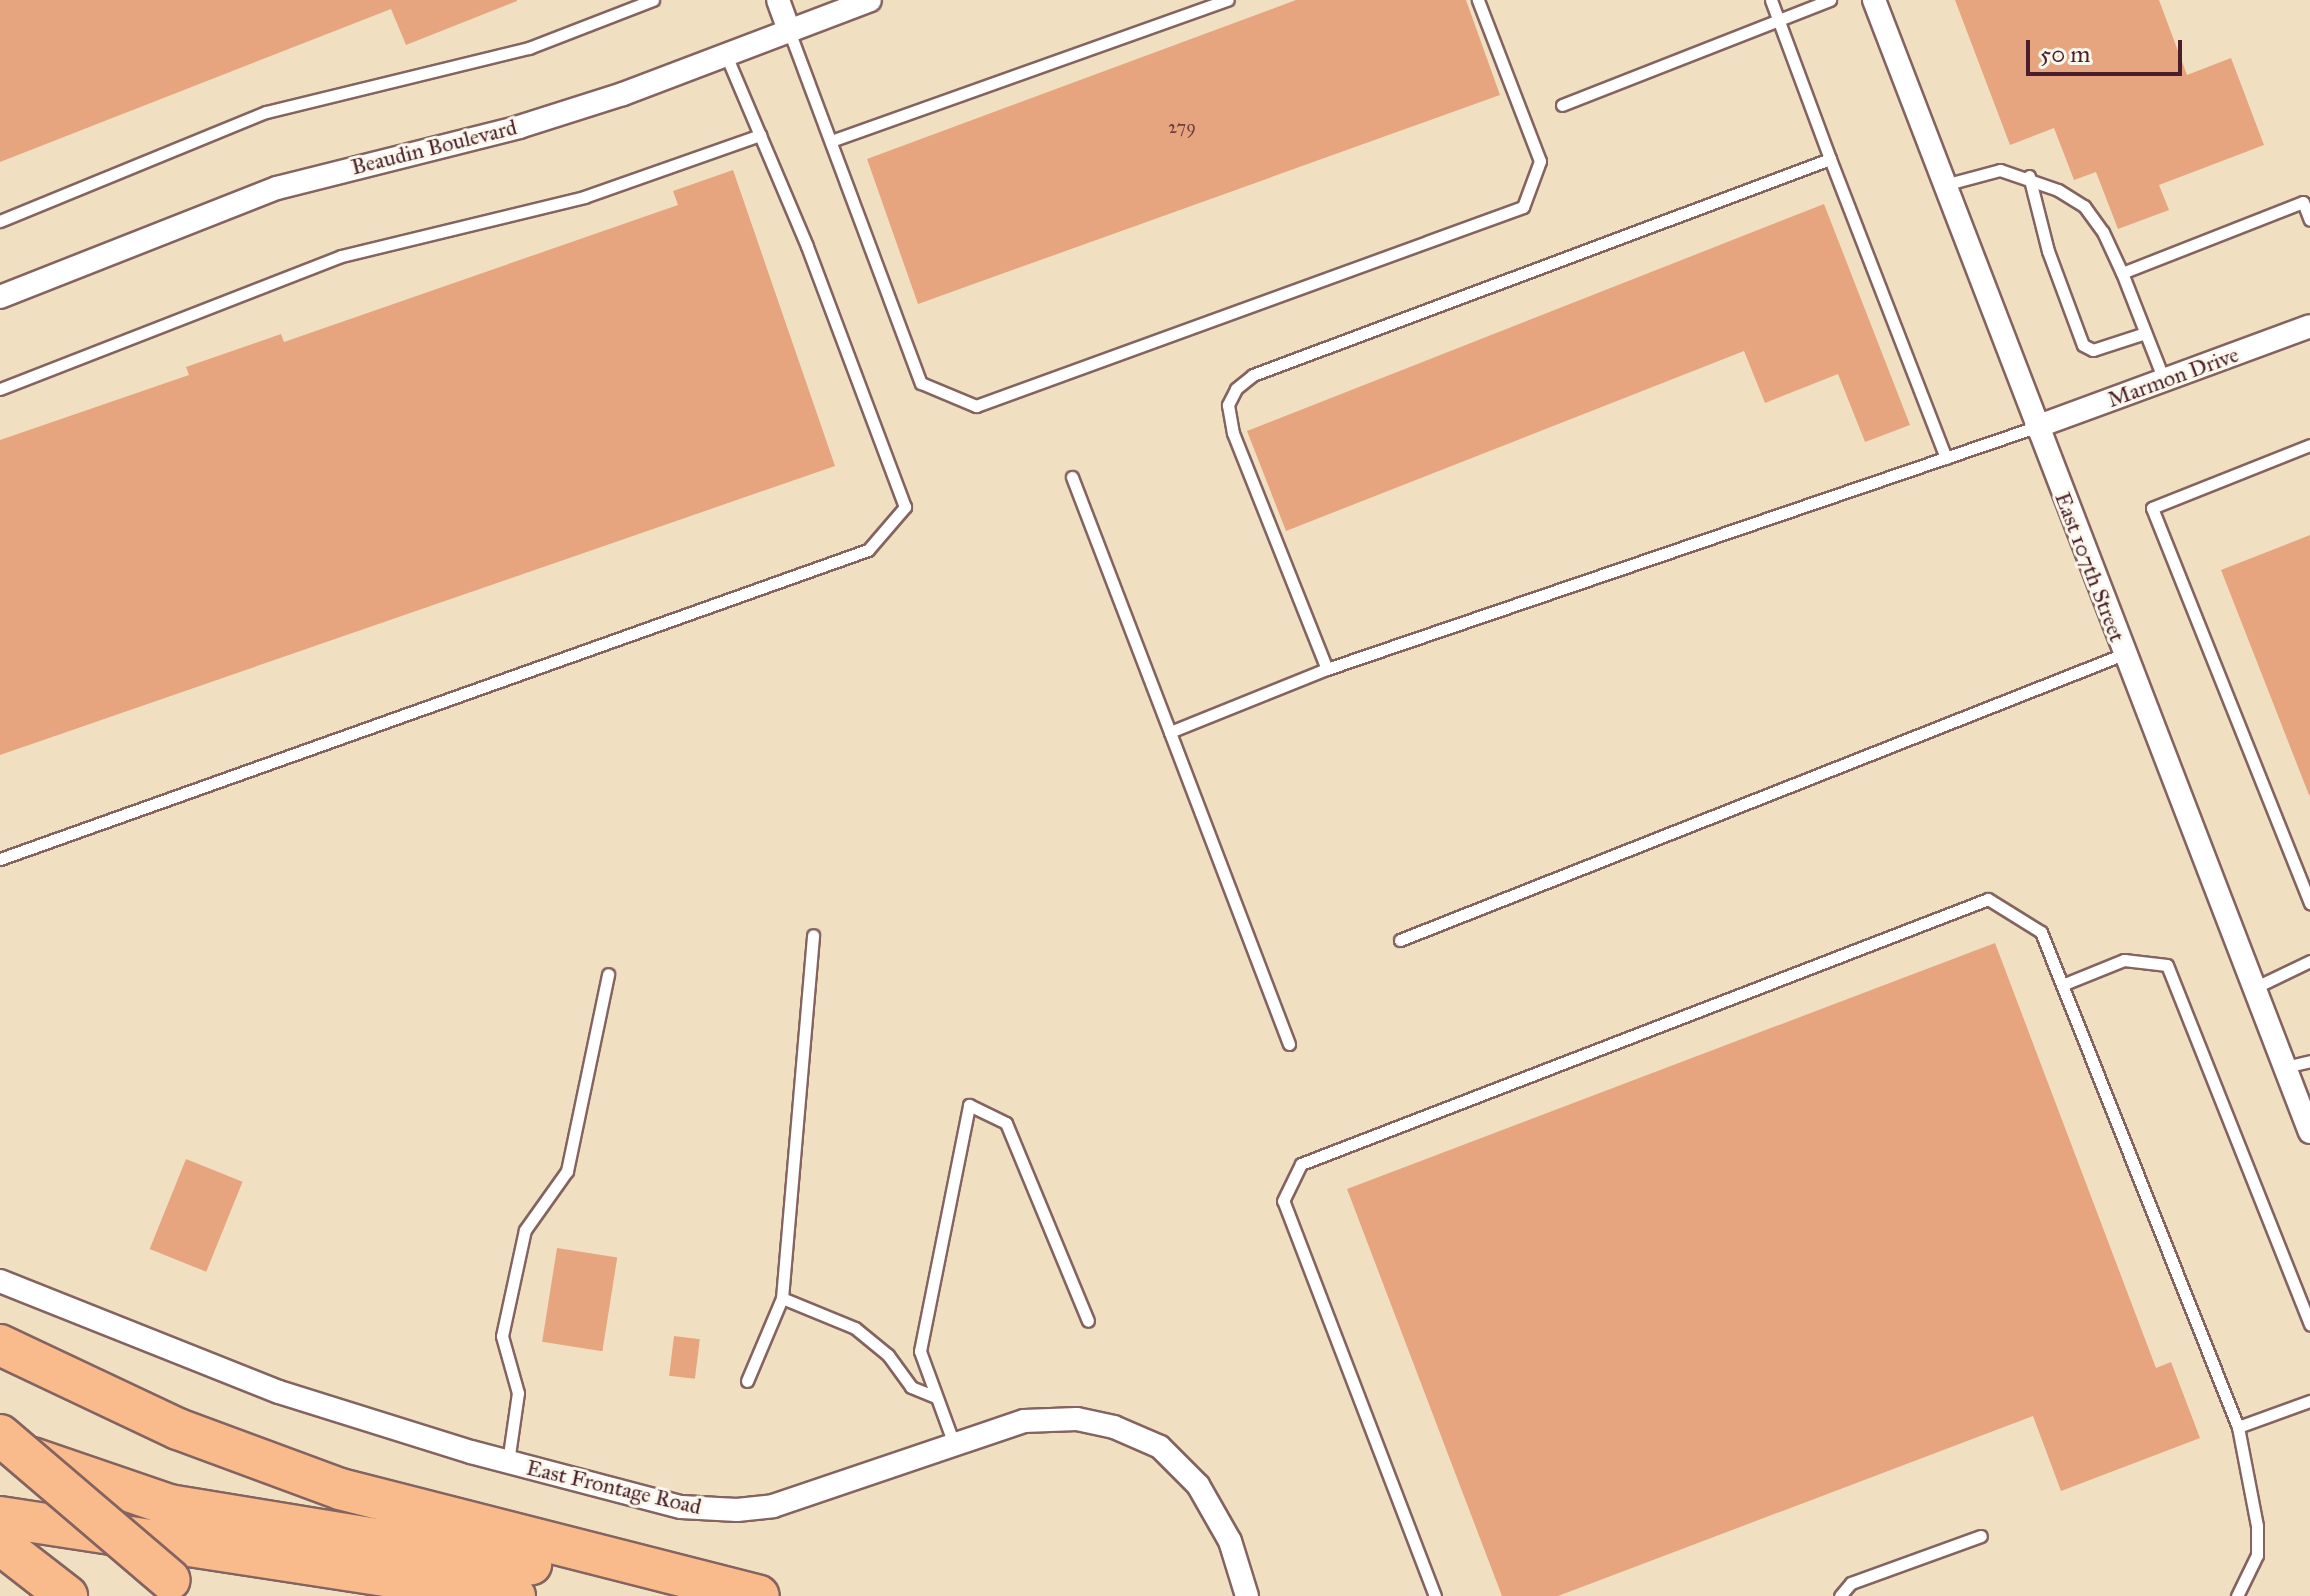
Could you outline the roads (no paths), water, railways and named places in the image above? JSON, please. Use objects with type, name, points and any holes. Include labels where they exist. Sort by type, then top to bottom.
[{"type":"highway","points":[[0,1345],[178,1429],[340,1489],[759,1596]]},
{"type":"highway","points":[[0,1435],[179,1588]]},
{"type":"highway","points":[[0,1445],[169,1505],[724,1596]]},
{"type":"highway","points":[[0,1517],[515,1596]]},
{"type":"highway","points":[[0,1544],[67,1596]]},
{"type":"street","points":[[778,0],[788,28]]},
{"type":"street","name":"Beaudin Boulevard","points":[[0,297],[277,188],[519,127],[623,94],[788,28],[870,0]]},
{"type":"street","name":"East 107th Street","points":[[1874,0],[2310,1132]]},
{"type":"street","name":"Marmon Drive","points":[[2036,427],[2308,332]]},
{"type":"street","name":"East Frontage Road","points":[[0,1281],[279,1392],[508,1462],[681,1507],[737,1510],[795,1499],[1024,1421],[1077,1419],[1142,1436],[1179,1462],[1215,1509],[1247,1596]]},
{"type":"lane","points":[[0,221],[266,112],[529,48],[653,0]]},
{"type":"lane","points":[[831,141],[1228,0]]},
{"type":"lane","points":[[788,28],[921,383],[976,406],[1523,207],[1540,161],[1478,0]]},
{"type":"lane","points":[[1771,0],[1946,458]]},
{"type":"lane","points":[[1562,105],[1830,0]]},
{"type":"lane","points":[[0,859],[868,550],[905,507],[725,53]]},
{"type":"lane","points":[[0,389],[341,256],[584,197],[760,135]]},
{"type":"lane","points":[[1327,669],[1233,433],[1228,405],[1236,389],[1253,375],[1830,159]]},
{"type":"lane","points":[[1944,185],[1981,172],[2029,176],[2084,206],[2103,232],[2122,273],[2164,380]]},
{"type":"lane","points":[[2029,176],[2048,251],[2083,345],[2093,350],[2145,333]]},
{"type":"lane","points":[[2122,273],[2303,202],[2310,220]]},
{"type":"lane","points":[[1170,732],[1327,669],[2036,427]]},
{"type":"lane","points":[[2310,445],[2152,508],[2310,904]]},
{"type":"lane","points":[[1072,477],[1289,1044]]},
{"type":"lane","points":[[1400,940],[2124,654]]},
{"type":"lane","points":[[1435,1596],[1283,1201],[1301,1164],[1988,899],[2041,932],[2238,1427],[2257,1526],[2257,1555],[2237,1596]]},
{"type":"lane","points":[[747,1381],[782,1298],[813,935]]},
{"type":"lane","points":[[2062,985],[2124,960],[2167,965],[2310,1325]]},
{"type":"lane","points":[[2254,988],[2310,961]]},
{"type":"lane","points":[[508,1462],[518,1393],[502,1336],[525,1230],[567,1171],[608,974]]},
{"type":"lane","points":[[2285,1067],[2310,1061]]},
{"type":"lane","points":[[954,1444],[920,1351],[969,1105],[1006,1123],[1088,1321]]},
{"type":"lane","points":[[782,1298],[855,1328],[888,1355],[911,1387],[936,1397]]},
{"type":"lane","points":[[2238,1427],[2310,1401]]},
{"type":"lane","points":[[1840,1596],[1851,1583],[1981,1536]]}]
